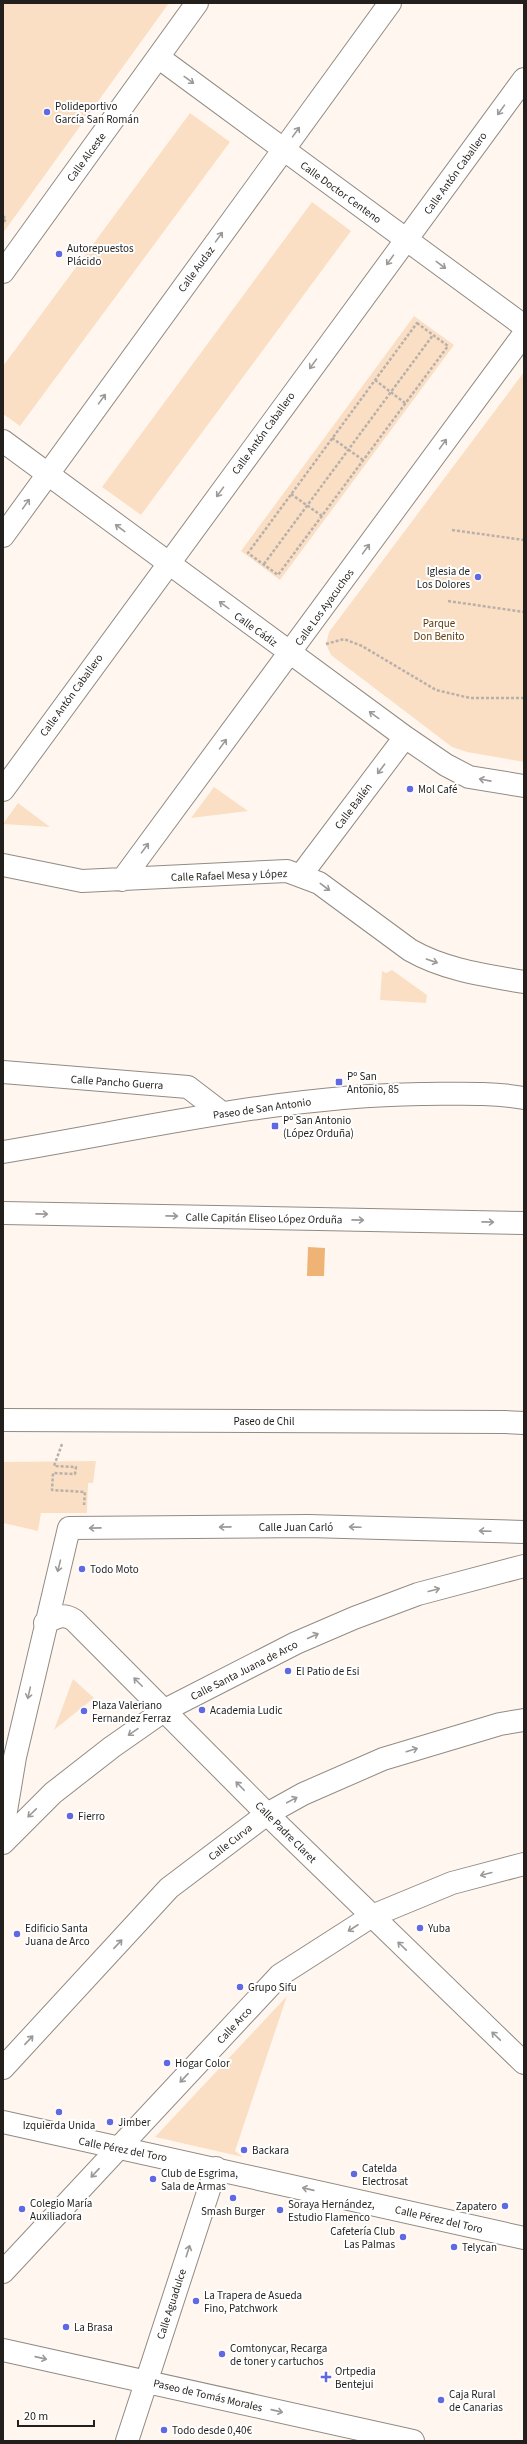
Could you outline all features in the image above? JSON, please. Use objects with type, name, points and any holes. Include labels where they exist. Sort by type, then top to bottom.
[{"type":"street","name":"Calle Alceste","points":[[3,272],[197,3]]},
{"type":"street","name":"Calle Audaz","points":[[3,536],[390,3]]},
{"type":"street","name":"Calle Doctor Centeno","points":[[158,57],[524,326]]},
{"type":"street","name":"Calle Antón Caballero","points":[[3,790],[167,563],[524,79]]},
{"type":"street","name":"Calle Los Ayacuchos","points":[[122,880],[524,334]]},
{"type":"street","name":"Calle Cádiz","points":[[3,441],[405,738],[446,765],[469,777],[524,786]]},
{"type":"street","name":"Calle Bailén","points":[[301,875],[405,738]]},
{"type":"street","name":"Calle Rafael Mesa y López","points":[[3,865],[82,881],[287,871],[319,882],[410,950],[425,959],[462,971],[524,982]]},
{"type":"street","name":"Calle Pancho Guerra","points":[[3,1072],[188,1087],[222,1113]]},
{"type":"street","name":"Paseo de San Antonio","points":[[3,1152],[222,1113],[334,1098],[404,1094],[455,1094],[524,1098]]},
{"type":"street","name":"Calle Capitán Eliseo López Orduña","points":[[3,1213],[524,1223]]},
{"type":"street","name":"Paseo de Chil","points":[[3,1420],[524,1423]]},
{"type":"street","name":"Calle Juan Carló","points":[[45,1623],[69,1528],[308,1526],[524,1532]]},
{"type":"street","name":"Calle Santa Juana de Arco","points":[[3,1843],[52,1793],[112,1747],[165,1710],[296,1644],[354,1618],[418,1594],[524,1566]]},
{"type":"street","name":"Calle Padre Claret","points":[[45,1623],[58,1616],[68,1616],[74,1620],[267,1814],[524,2063]]},
{"type":"street","points":[[3,1828],[15,1757],[45,1623]]},
{"type":"street","name":"Calle Curva","points":[[3,2068],[169,1888],[267,1814],[303,1794],[383,1759],[500,1724],[524,1720]]},
{"type":"street","name":"Calle Arco","points":[[3,2272],[280,1975],[372,1916],[452,1883],[524,1864]]},
{"type":"street","name":"Calle Pérez del Toro","points":[[3,2122],[216,2168],[524,2238]]},
{"type":"street","name":"Calle Aguadulce","points":[[127,2441],[216,2168]]},
{"type":"street","name":"Paseo de Tomás Morales","points":[[3,2350],[147,2382],[325,2431],[413,2441]]},
{"type":"path","points":[[3,216],[6,219],[3,223]]},
{"type":"path","points":[[417,323],[433,335],[448,346],[278,575],[248,553],[417,323]]},
{"type":"path","points":[[264,564],[433,335]]},
{"type":"path","points":[[375,380],[405,403]]},
{"type":"path","points":[[332,438],[363,460]]},
{"type":"path","points":[[291,494],[322,516]]},
{"type":"path","points":[[452,530],[524,540]]},
{"type":"path","points":[[448,601],[524,612]]},
{"type":"path","points":[[326,644],[344,639],[362,646],[436,690],[470,698],[524,698]]},
{"type":"path","points":[[54,1466],[76,1467],[75,1474],[53,1473],[52,1490],[85,1492],[84,1509]]},
{"type":"green space","name":"Polideportivo García San Román","points":[[3,3],[169,3],[3,233]]},
{"type":"green space","points":[[190,113],[230,142],[20,426],[3,414],[3,366]]},
{"type":"green space","points":[[312,202],[351,231],[141,515],[102,487]]},
{"type":"green space","points":[[414,316],[454,345],[280,580],[241,551]]},
{"type":"green space","name":"Parque Don Benito","points":[[524,372],[524,762],[467,752],[452,747],[331,655],[326,644],[329,632]]},
{"type":"green space","points":[[214,787],[248,811],[191,818]]},
{"type":"green space","points":[[18,803],[50,827],[3,824]]},
{"type":"green space","points":[[392,970],[427,995],[426,1003],[380,1000],[382,971],[386,973]]},
{"type":"green space","points":[[96,1461],[93,1483],[88,1483],[87,1513],[41,1513],[38,1531],[3,1523],[3,1462]]},
{"type":"green space","points":[[73,1679],[94,1698],[54,1730]]},
{"type":"green space","points":[[287,1996],[235,2151],[243,2157],[155,2137]]},
{"type":"shaded area","points":[[308,1247],[325,1248],[324,1276],[307,1276]]},
{"type":"place","name":"Polideportivo García San Román","points":[[47,112]]},
{"type":"place","name":"Autorepuestos Plácido","points":[[59,254]]},
{"type":"place","name":"Iglesia de Los Dolores","points":[[478,577]]},
{"type":"place","name":"Mol Café","points":[[410,789]]},
{"type":"place","name":"Pº San Antonio, 85","points":[[339,1082]]},
{"type":"place","name":"Pº San Antonio (López Orduña)","points":[[275,1126]]},
{"type":"place","name":"Todo Moto","points":[[82,1569]]},
{"type":"place","name":"El Patio de Esi","points":[[288,1671]]},
{"type":"place","name":"Academia Ludic","points":[[202,1710]]},
{"type":"place","name":"Plaza Valeriano Fernandez Ferraz","points":[[84,1711]]},
{"type":"place","name":"Fierro","points":[[70,1816]]},
{"type":"place","name":"Yuba","points":[[420,1928]]},
{"type":"place","name":"Edificio Santa Juana de Arco","points":[[17,1934]]},
{"type":"place","name":"Grupo Sifu","points":[[240,1987]]},
{"type":"place","name":"Hogar Color","points":[[167,2063]]},
{"type":"place","name":"Izquierda Unida","points":[[59,2112]]},
{"type":"place","name":"Jimber","points":[[110,2122]]},
{"type":"place","name":"Backara","points":[[244,2150]]},
{"type":"place","name":"Catelda Electrosat","points":[[354,2174]]},
{"type":"place","name":"Club de Esgrima, Sala de Armas","points":[[153,2179]]},
{"type":"place","name":"Smash Burger","points":[[233,2198]]},
{"type":"place","name":"Zapatero","points":[[505,2206]]},
{"type":"place","name":"Colegio María Auxiliadora","points":[[22,2209]]},
{"type":"place","name":"Soraya Hernández, Estudio Flamenco","points":[[280,2210]]},
{"type":"place","name":"Cafetería Club Las Palmas","points":[[403,2237]]},
{"type":"place","name":"Telycan","points":[[454,2247]]},
{"type":"place","name":"La Trapera de Asueda Fino, Patchwork","points":[[196,2301]]},
{"type":"place","name":"La Brasa","points":[[66,2327]]},
{"type":"place","name":"Comtonycar, Recarga de toner y cartuchos","points":[[222,2354]]},
{"type":"place","name":"Ortpedia Bentejui","points":[[326,2377]]},
{"type":"place","name":"Caja Rural de Canarias","points":[[441,2400]]},
{"type":"place","name":"Todo desde 0,40€","points":[[164,2430]]}]
